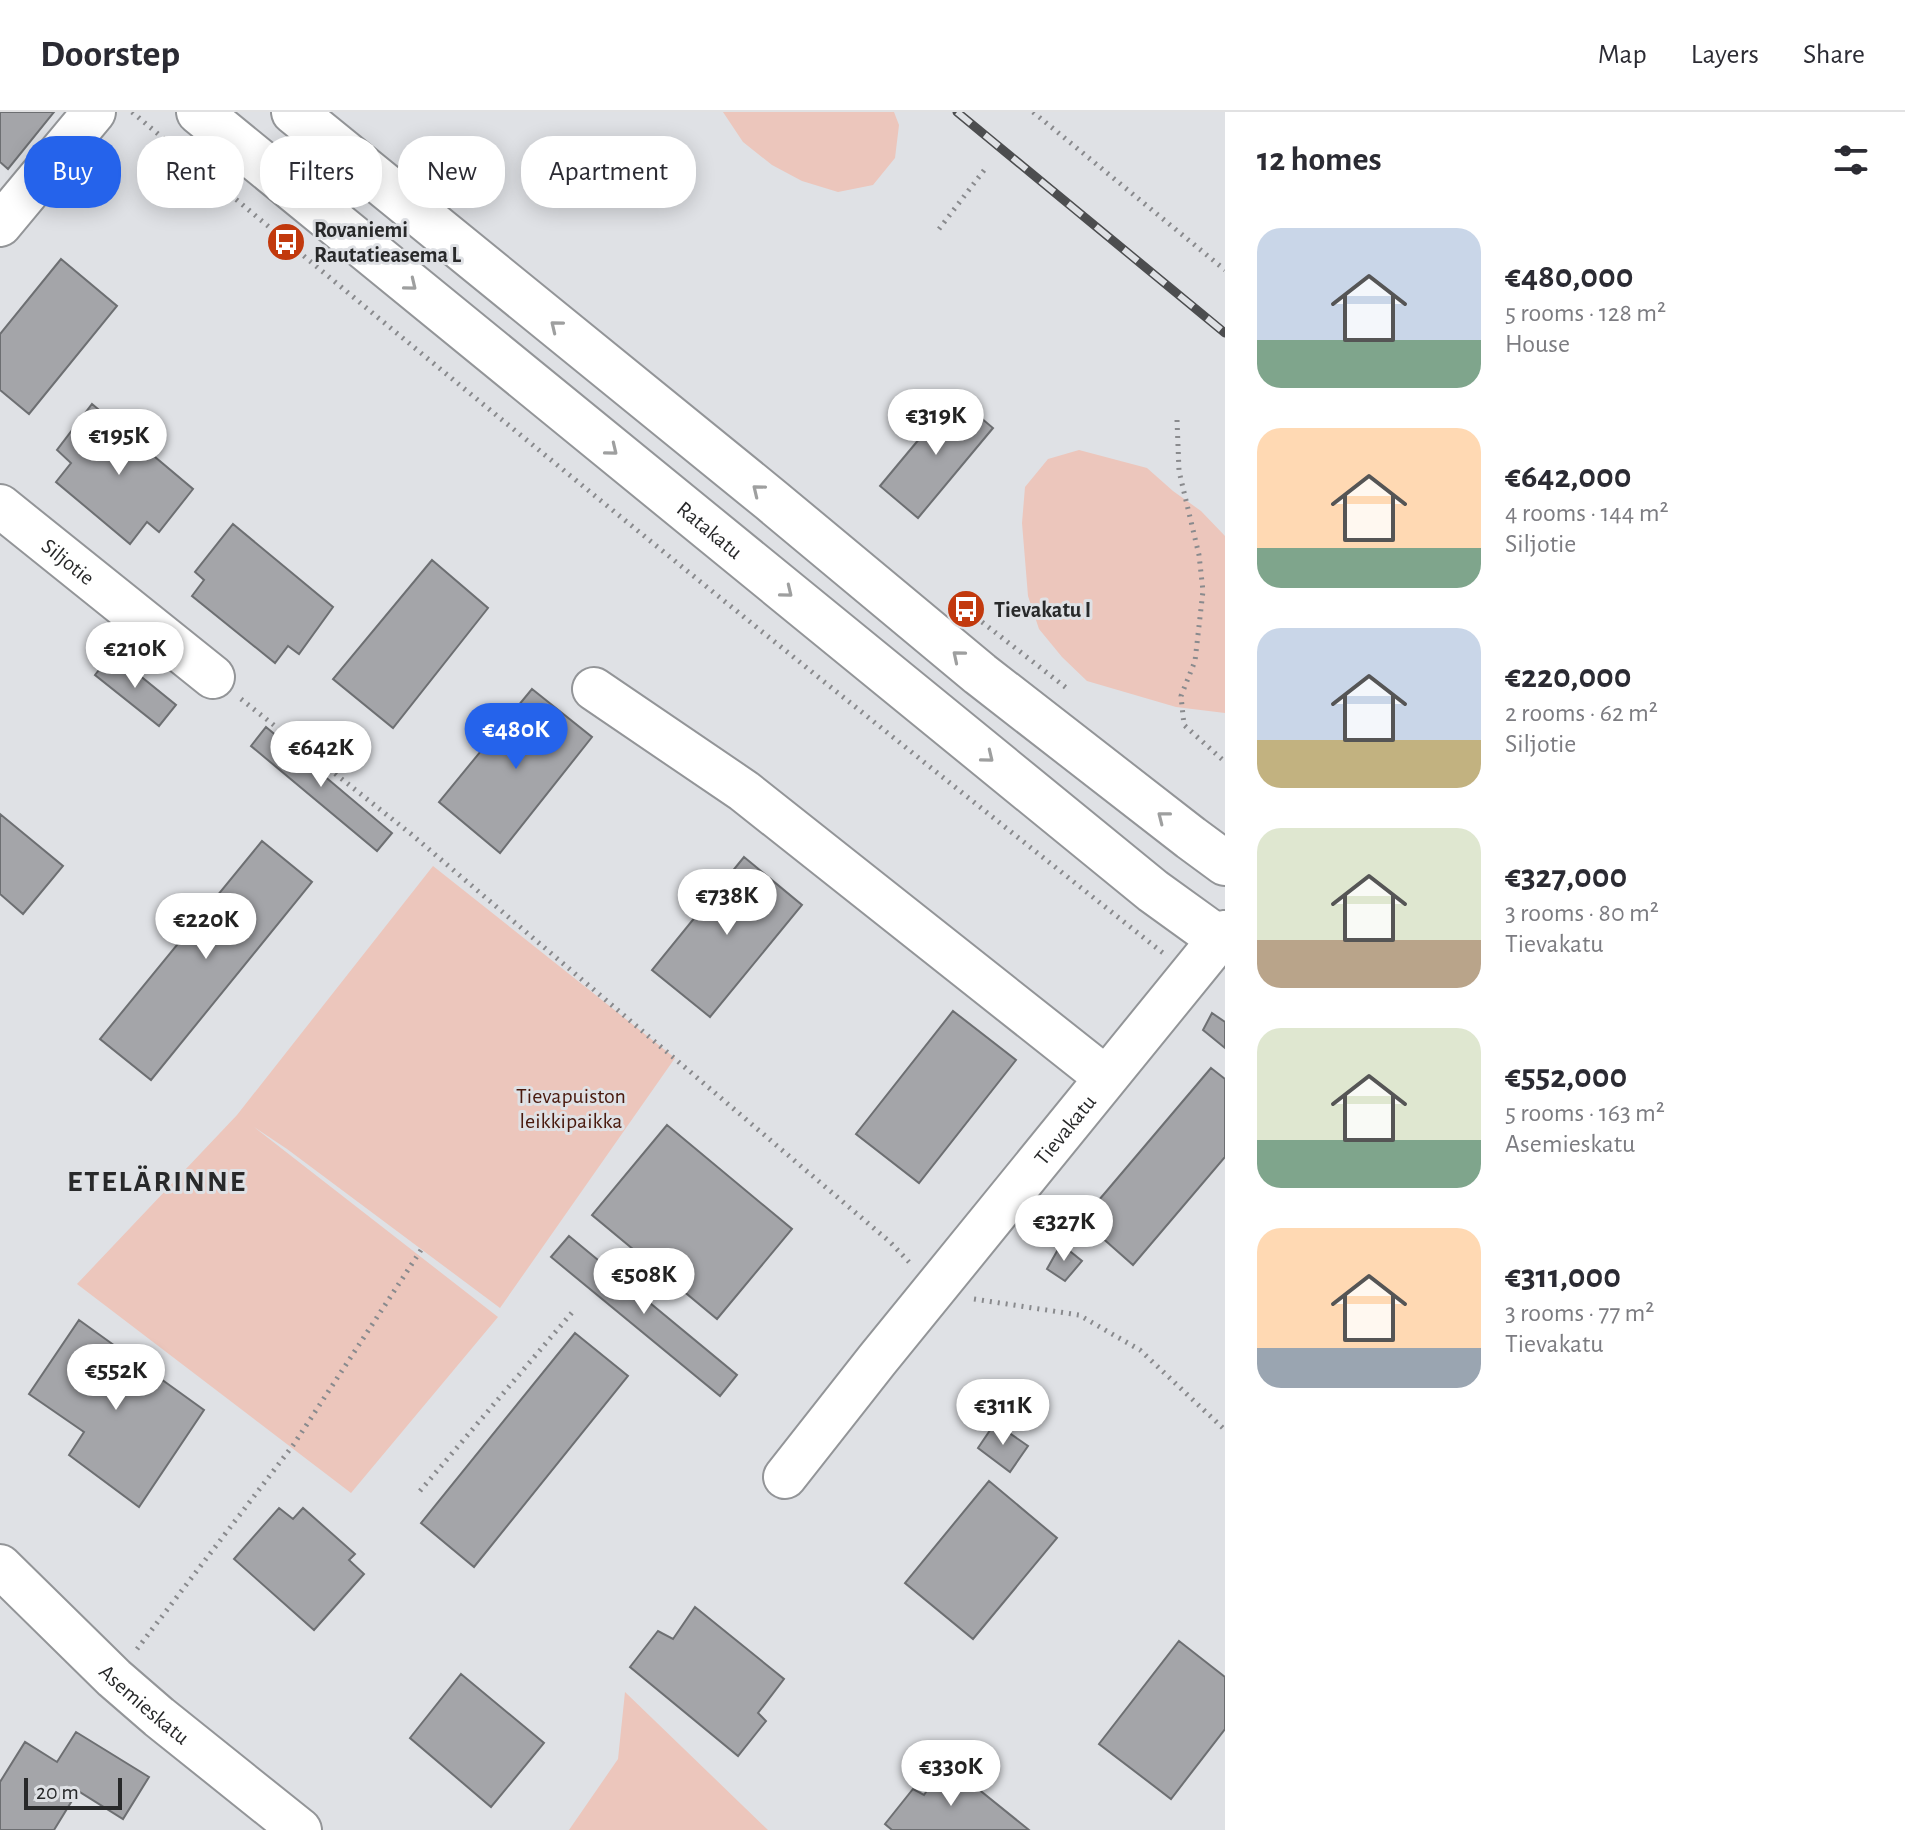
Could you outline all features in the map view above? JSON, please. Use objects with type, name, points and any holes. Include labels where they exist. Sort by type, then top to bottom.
[{"type":"main road","name":"Ratakatu","points":[[199,112],[1128,871],[1223,938]]},
{"type":"main road","points":[[294,112],[980,674],[1225,863]]},
{"type":"street","points":[[0,225],[94,112]]},
{"type":"street","name":"Siljotie","points":[[0,506],[213,677]]},
{"type":"street","points":[[594,689],[744,791],[1105,1077]]},
{"type":"street","name":"Tievakatu","points":[[785,1477],[1105,1077],[1223,938]]},
{"type":"street","name":"Asemieskatu","points":[[0,1566],[114,1678],[300,1830]]},
{"type":"path","points":[[132,112],[679,564],[1191,974]]},
{"type":"path","points":[[1033,112],[1225,270]]},
{"type":"path","points":[[939,229],[985,169]]},
{"type":"path","points":[[1177,420],[1179,471],[1199,555],[1203,591],[1195,661],[1181,696],[1184,725],[1225,762]]},
{"type":"path","points":[[213,677],[411,834],[890,1242],[935,1288],[948,1295],[1079,1315],[1140,1350],[1225,1430]]},
{"type":"path","points":[[114,1678],[294,1444],[421,1250]]},
{"type":"path","points":[[420,1491],[575,1309]]},
{"type":"green space","points":[[723,112],[894,112],[899,125],[895,158],[873,185],[838,192],[802,181],[772,165],[743,142]]},
{"type":"green space","points":[[1079,450],[1147,468],[1201,511],[1225,536],[1225,713],[1176,707],[1087,681],[1039,629],[1028,596],[1022,523],[1025,487],[1048,459]]},
{"type":"green space","name":"Tievapuiston leikkipaikka","points":[[433,866],[675,1058],[500,1308],[254,1127],[498,1317],[351,1493],[77,1284],[237,1115]]},
{"type":"green space","points":[[625,1692],[768,1830],[569,1830],[618,1759]]},
{"type":"building","points":[[0,112],[54,112],[35,136],[24,136],[24,149],[8,169],[0,162]]},
{"type":"building","points":[[61,259],[117,306],[29,414],[0,390],[0,334]]},
{"type":"building","points":[[955,396],[993,428],[918,518],[880,486]]},
{"type":"building","points":[[92,404],[193,489],[159,532],[147,522],[130,544],[56,482],[71,463],[57,450]]},
{"type":"building","points":[[233,524],[333,607],[299,654],[288,646],[275,663],[192,596],[204,580],[195,572]]},
{"type":"building","points":[[432,560],[488,608],[393,728],[333,679]]},
{"type":"building","points":[[112,653],[176,705],[159,726],[95,675]]},
{"type":"building","points":[[532,689],[592,737],[500,853],[439,802]]},
{"type":"building","points":[[266,727],[392,833],[377,851],[251,746]]},
{"type":"building","points":[[0,814],[63,866],[23,914],[0,894]]},
{"type":"building","points":[[262,841],[312,882],[151,1080],[100,1039]]},
{"type":"building","points":[[744,857],[802,905],[710,1017],[652,970]]},
{"type":"building","points":[[953,1011],[1016,1060],[919,1183],[856,1134]]},
{"type":"building","points":[[1212,1013],[1225,1022],[1225,1048],[1203,1030]]},
{"type":"building","points":[[1211,1068],[1225,1079],[1225,1157],[1133,1265],[1082,1220]]},
{"type":"building","points":[[667,1125],[792,1229],[717,1319],[592,1215]]},
{"type":"building","points":[[569,1236],[737,1375],[720,1396],[551,1257]]},
{"type":"building","points":[[1061,1244],[1082,1261],[1065,1281],[1047,1269]]},
{"type":"building","points":[[79,1320],[204,1410],[139,1507],[69,1455],[84,1432],[29,1394]]},
{"type":"building","points":[[575,1333],[628,1376],[474,1567],[421,1523]]},
{"type":"building","points":[[995,1423],[1028,1446],[1010,1472],[978,1448]]},
{"type":"building","points":[[989,1481],[1057,1538],[973,1639],[905,1583]]},
{"type":"building","points":[[279,1508],[293,1519],[303,1508],[355,1554],[349,1560],[364,1574],[314,1630],[234,1559]]},
{"type":"building","points":[[695,1607],[784,1679],[758,1713],[766,1721],[738,1756],[630,1667],[658,1631],[673,1639]]},
{"type":"building","points":[[1179,1641],[1225,1677],[1225,1729],[1171,1799],[1099,1744]]},
{"type":"building","points":[[461,1674],[544,1743],[491,1807],[410,1738]]},
{"type":"building","points":[[76,1732],[149,1777],[123,1819],[78,1791],[54,1830],[0,1830],[0,1782],[25,1742],[57,1762]]},
{"type":"building","points":[[946,1763],[1029,1830],[892,1830],[885,1824],[913,1789],[924,1795]]},
{"type":"railway","points":[[957,112],[1225,333]]},
{"type":"place","name":"Rovaniemi Rautatieasema L","points":[[286,242]]},
{"type":"place","name":"Tievakatu I","points":[[966,609]]},
{"type":"district","name":"ETELÄRINNE","points":[[157,1181]]}]
